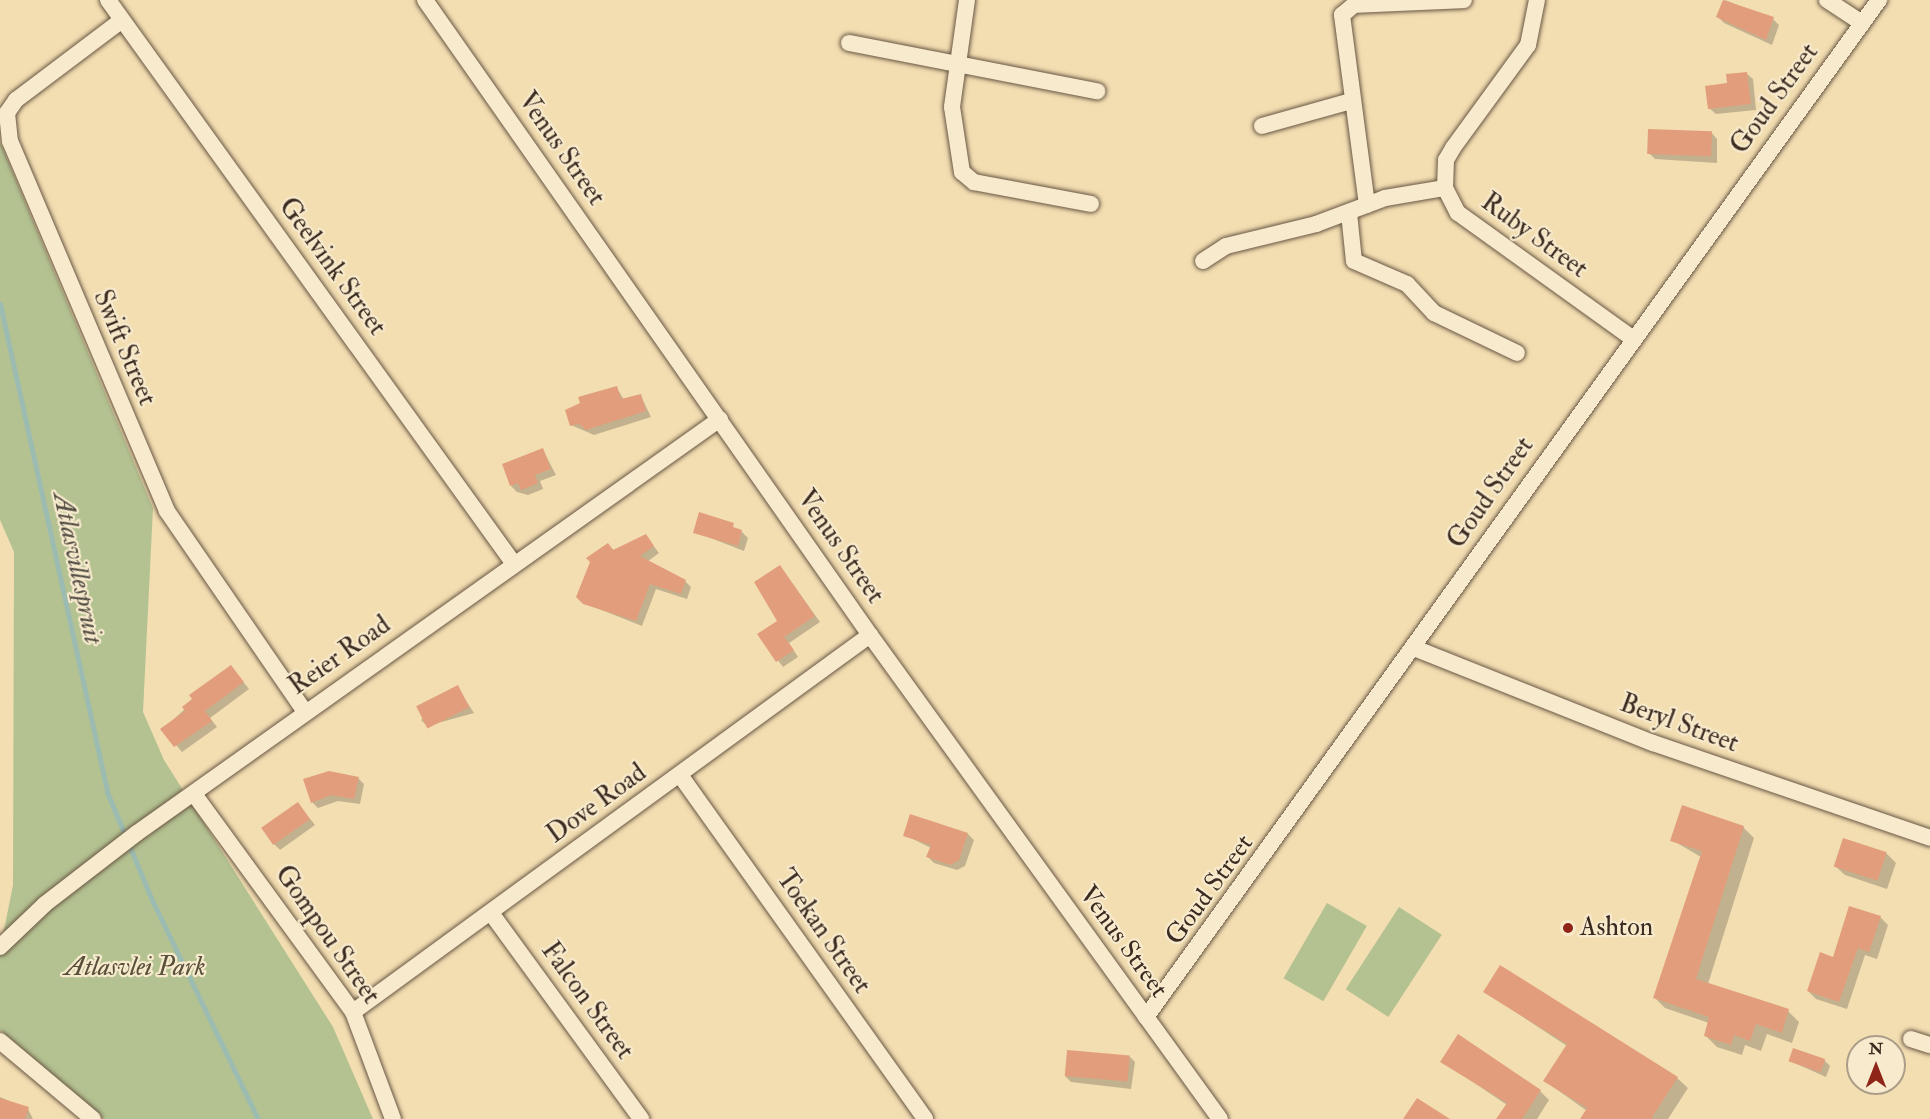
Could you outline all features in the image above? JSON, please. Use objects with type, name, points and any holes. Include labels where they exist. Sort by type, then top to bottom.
[{"type":"street","name":"Geelvink Street","points":[[108,0],[514,564]]},
{"type":"street","name":"Venus Street","points":[[425,0],[870,635],[1220,1119]]},
{"type":"street","points":[[968,0],[952,107],[962,172],[974,182],[1091,204]]},
{"type":"street","points":[[1367,205],[1351,101],[1342,15],[1354,5],[1464,0]]},
{"type":"street","name":"Ruby Street","points":[[1537,0],[1528,45],[1446,160],[1445,188],[1458,213],[1632,338]]},
{"type":"street","points":[[1827,0],[1862,23]]},
{"type":"street","name":"Goud Street","points":[[1146,1017],[1414,648],[1632,338],[1879,0]]},
{"type":"street","name":"Swift Street","points":[[122,20],[16,100],[8,113],[10,141],[167,511],[305,712]]},
{"type":"street","points":[[849,43],[1097,91]]},
{"type":"street","points":[[1262,126],[1351,101]]},
{"type":"street","points":[[1203,261],[1226,246],[1349,213],[1367,205],[1445,188]]},
{"type":"street","points":[[1349,213],[1354,261],[1407,284],[1434,313],[1517,353]]},
{"type":"street","name":"Reier Road","points":[[0,947],[105,857],[137,833],[720,419]]},
{"type":"street","name":"Dove Road","points":[[354,1012],[870,635]]},
{"type":"street","name":"Beryl Street","points":[[1414,648],[1653,743],[1930,838]]},
{"type":"street","name":"Toekan Street","points":[[680,775],[925,1119]]},
{"type":"street","name":"Gompou Street","points":[[194,794],[354,1012],[393,1119]]},
{"type":"street","name":"Falcon Street","points":[[491,914],[641,1119]]},
{"type":"street","points":[[1911,1039],[1930,1045]]},
{"type":"street","points":[[0,1041],[93,1119]]},
{"type":"green space","name":"Atlasvlei Park","points":[[0,142],[153,508],[143,712],[164,760],[333,1027],[373,1119],[103,1119],[0,1030],[0,950],[13,885],[14,552],[0,520]]},
{"type":"green space","points":[[1327,903],[1367,926],[1323,1001],[1284,978]]},
{"type":"green space","points":[[1399,907],[1442,935],[1388,1017],[1346,989]]},
{"type":"building","points":[[1723,0],[1774,17],[1766,40],[1716,17]]},
{"type":"building","points":[[1747,72],[1751,104],[1708,109],[1705,86],[1727,83],[1726,74]]},
{"type":"building","points":[[1648,129],[1712,131],[1711,156],[1647,154]]},
{"type":"building","points":[[617,386],[621,399],[641,394],[646,411],[586,430],[579,424],[570,426],[565,410],[580,403],[578,397]]},
{"type":"building","points":[[543,448],[551,469],[535,475],[538,483],[521,490],[518,483],[510,486],[502,464]]},
{"type":"building","points":[[699,512],[734,523],[733,527],[742,530],[738,546],[693,533]]},
{"type":"building","points":[[646,534],[654,546],[640,556],[686,580],[681,594],[650,584],[636,621],[583,604],[576,597],[590,562],[586,558],[608,543],[613,550]]},
{"type":"building","points":[[780,565],[815,616],[784,637],[794,650],[776,662],[757,634],[777,621],[754,582]]},
{"type":"building","points":[[231,665],[244,682],[205,711],[212,721],[174,747],[160,729],[185,711],[182,707],[192,699],[189,695]]},
{"type":"building","points":[[458,685],[469,707],[427,729],[416,706]]},
{"type":"building","points":[[329,771],[359,777],[354,799],[331,795],[311,803],[303,779]]},
{"type":"building","points":[[298,802],[310,819],[273,845],[261,828]]},
{"type":"building","points":[[1682,805],[1744,826],[1696,979],[1789,1009],[1782,1033],[1756,1024],[1750,1041],[1734,1035],[1731,1045],[1704,1036],[1709,1017],[1653,998],[1702,851],[1670,841]]},
{"type":"building","points":[[910,814],[968,833],[959,860],[950,865],[926,857],[931,845],[903,836]]},
{"type":"building","points":[[1843,838],[1887,852],[1877,881],[1834,867]]},
{"type":"building","points":[[1849,906],[1881,916],[1869,952],[1858,948],[1839,1002],[1807,991],[1820,952],[1833,957]]},
{"type":"building","points":[[1500,965],[1678,1077],[1651,1119],[1580,1119],[1587,1108],[1543,1081],[1567,1044],[1483,992]]},
{"type":"building","points":[[1458,1034],[1541,1090],[1522,1119],[1496,1119],[1507,1103],[1440,1062]]},
{"type":"building","points":[[1793,1048],[1825,1059],[1821,1072],[1788,1061]]},
{"type":"building","points":[[1067,1050],[1130,1055],[1127,1081],[1065,1076]]},
{"type":"building","points":[[0,1098],[29,1107],[25,1119],[0,1119]]},
{"type":"building","points":[[1417,1098],[1450,1119],[1403,1119]]},
{"type":"waterway","name":"Atlasvillespruit","points":[[0,304],[107,792],[152,900],[258,1119]]},
{"type":"place","name":"Ashton","points":[[1568,928]]}]
